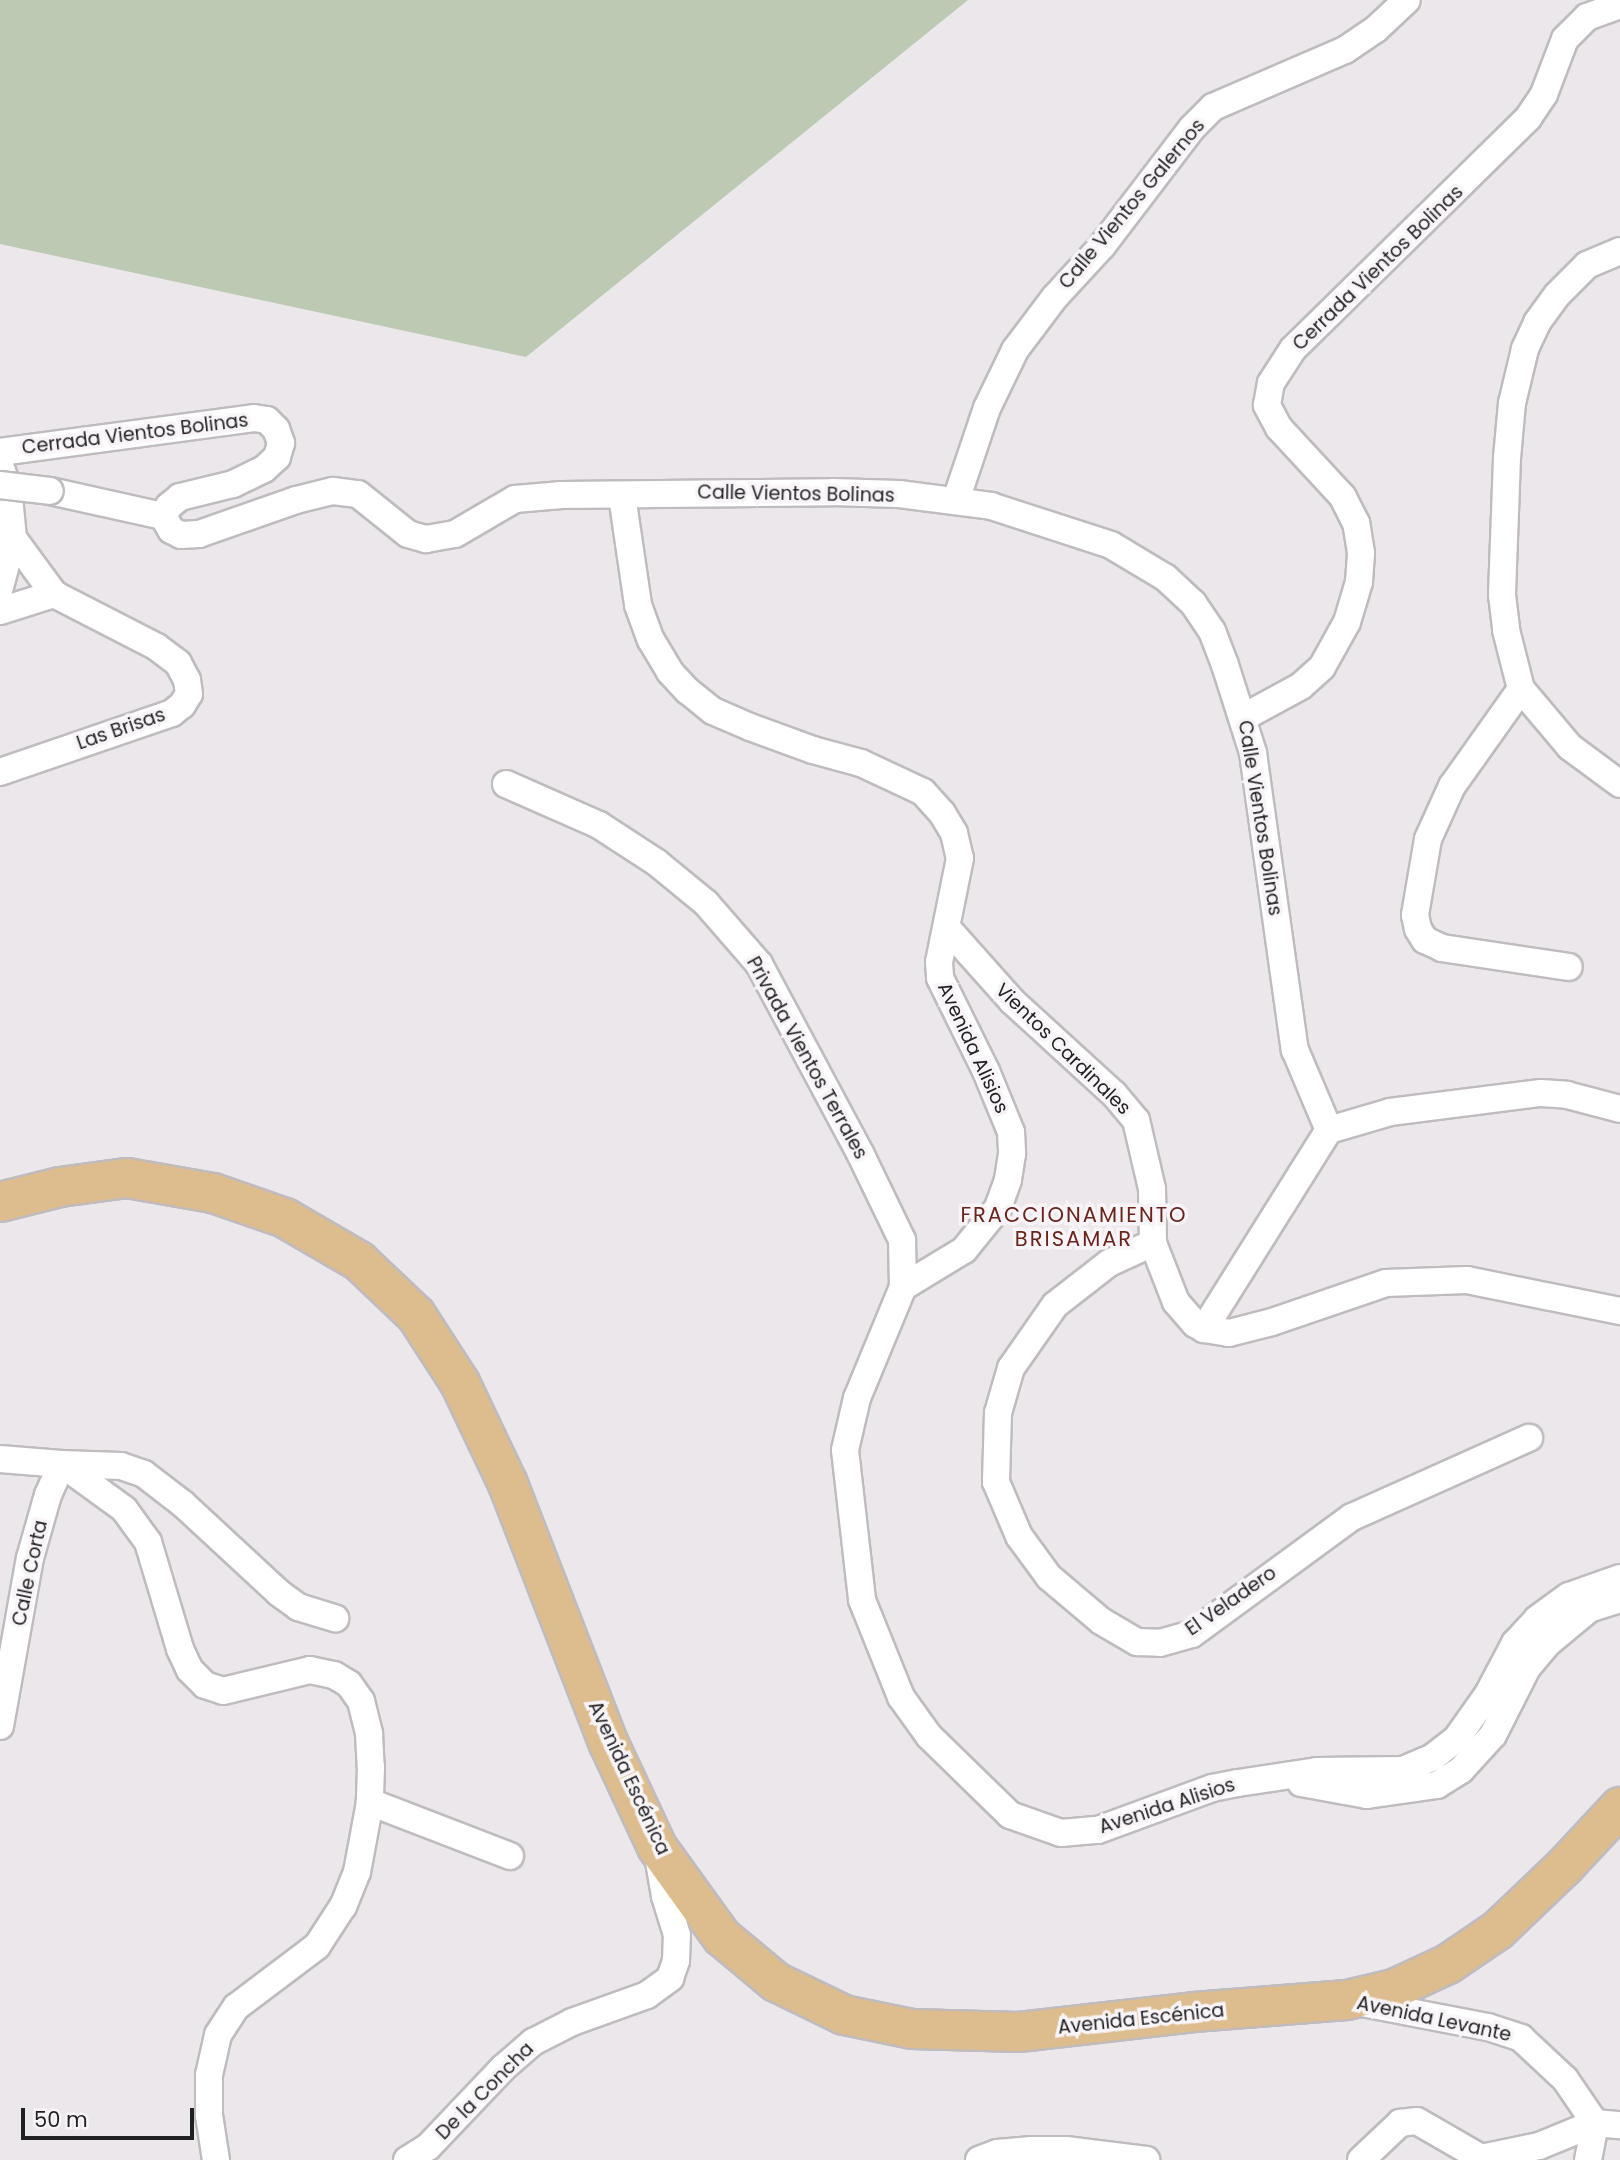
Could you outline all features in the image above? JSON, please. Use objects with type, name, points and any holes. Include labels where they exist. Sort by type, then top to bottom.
[{"type":"main road","name":"Avenida Escénica","points":[[0,1202],[60,1187],[127,1178],[213,1193],[285,1218],[359,1261],[416,1315],[460,1382],[508,1484],[609,1744],[657,1847],[722,1937],[776,1982],[844,2015],[912,2029],[1019,2032],[1194,2012],[1347,2000],[1394,1989],[1448,1965],[1498,1930],[1564,1867],[1620,1807]]},
{"type":"street","name":"Calle Vientos Galernos","points":[[956,500],[987,408],[1015,350],[1055,297],[1102,246],[1192,128],[1213,107],[1345,50],[1376,29],[1407,0]]},
{"type":"street","name":"Cerrada Vientos Bolinas","points":[[1244,717],[1301,686],[1322,667],[1347,622],[1359,582],[1361,553],[1356,523],[1343,497],[1279,428],[1267,404],[1271,383],[1293,349],[1528,118],[1544,94],[1565,39],[1587,17],[1620,5]]},
{"type":"street","points":[[1620,251],[1587,265],[1557,295],[1537,323],[1525,349],[1512,403],[1503,509],[1502,595],[1506,630],[1521,689],[1570,747],[1620,784]]},
{"type":"street","name":"Cerrada Vientos Bolinas","points":[[0,452],[254,418],[267,420],[276,429],[281,443],[277,457],[264,469],[233,484],[180,497],[163,516]]},
{"type":"street","points":[[0,466],[8,486],[13,538],[0,587]]},
{"type":"street","points":[[0,485],[50,491],[163,516],[171,530],[181,536],[199,534],[296,500],[333,491],[358,494],[408,534],[426,540],[455,534],[515,499],[622,496]]},
{"type":"street","name":"Calle Vientos Bolinas","points":[[622,496],[833,492],[956,500],[990,506],[1111,545],[1166,578],[1193,603],[1212,631],[1244,717],[1253,753],[1295,1050],[1329,1130]]},
{"type":"street","name":"Avenida Alisios","points":[[622,496],[638,605],[651,640],[670,672],[713,711],[813,750],[861,763],[923,792],[942,813],[954,833],[960,858],[939,962],[940,978],[986,1071],[1011,1132],[1012,1154],[1008,1180],[998,1208],[964,1250],[903,1287],[857,1398],[845,1450],[862,1600],[901,1697],[929,1736],[1010,1815],[1061,1833],[1098,1830],[1212,1788],[1317,1771],[1403,1770],[1433,1757],[1457,1738],[1488,1694],[1515,1643],[1538,1619],[1569,1596],[1620,1578]]},
{"type":"street","name":"Las Brisas","points":[[0,772],[172,713],[182,705],[189,694],[187,680],[178,663],[157,646],[54,594],[13,538]]},
{"type":"street","points":[[0,611],[54,594]]},
{"type":"street","points":[[1521,689],[1447,797],[1428,838],[1415,915],[1418,929],[1425,940],[1442,948],[1569,967]]},
{"type":"street","name":"Privada Vientos Terrales","points":[[506,783],[599,825],[656,862],[706,903],[759,964],[860,1153],[902,1240],[903,1287]]},
{"type":"street","name":"Vientos Cardinales","points":[[947,928],[1012,1002],[1114,1094],[1136,1120],[1152,1188],[1153,1243],[1176,1302],[1195,1324],[1204,1329]]},
{"type":"street","points":[[1620,1109],[1567,1095],[1541,1093],[1390,1112],[1329,1130],[1204,1329],[1229,1333],[1272,1322],[1386,1283],[1454,1280],[1536,1292],[1620,1311]]},
{"type":"street","name":"El Veladero","points":[[1153,1243],[1109,1263],[1055,1306],[1011,1368],[998,1413],[996,1482],[1019,1536],[1049,1577],[1101,1621],[1137,1642],[1160,1643],[1192,1634],[1353,1517],[1529,1438]]},
{"type":"street","points":[[0,1459],[121,1466],[144,1474],[183,1504],[279,1594],[299,1607],[335,1618]]},
{"type":"street","points":[[62,1464],[124,1509],[148,1542],[180,1649],[190,1670],[205,1685],[223,1691],[310,1670],[334,1675],[349,1684],[361,1701],[369,1734],[370,1802],[357,1872],[343,1906],[317,1946],[236,2007],[218,2035],[209,2076],[209,2115],[216,2160]]},
{"type":"street","name":"Calle Corta","points":[[0,1726],[30,1558],[48,1495],[62,1464]]},
{"type":"street","name":"Avenida Alisios","points":[[1278,1778],[1367,1795],[1437,1785],[1461,1770],[1493,1735],[1527,1668],[1548,1643],[1589,1609],[1620,1599]]},
{"type":"street","points":[[370,1802],[510,1856]]},
{"type":"street","name":"De la Concha","points":[[407,2160],[438,2138],[503,2068],[533,2042],[572,2022],[647,1995],[670,1978],[676,1961],[677,1935],[665,1896],[657,1847]]},
{"type":"street","name":"Avenida Levante","points":[[1347,2000],[1488,2027],[1521,2038],[1565,2079],[1607,2124]]},
{"type":"street","points":[[1361,2160],[1400,2123],[1417,2120],[1481,2158],[1539,2146],[1607,2124]]},
{"type":"street","points":[[1588,2160],[1607,2124]]},
{"type":"street","points":[[979,2160],[997,2153],[1032,2150],[1066,2150],[1146,2160]]},
{"type":"green space","points":[[0,0],[968,0],[526,357],[0,244]]},
{"type":"district","name":"FRACCIONAMIENTO BRISAMAR","points":[[1074,1227]]}]
